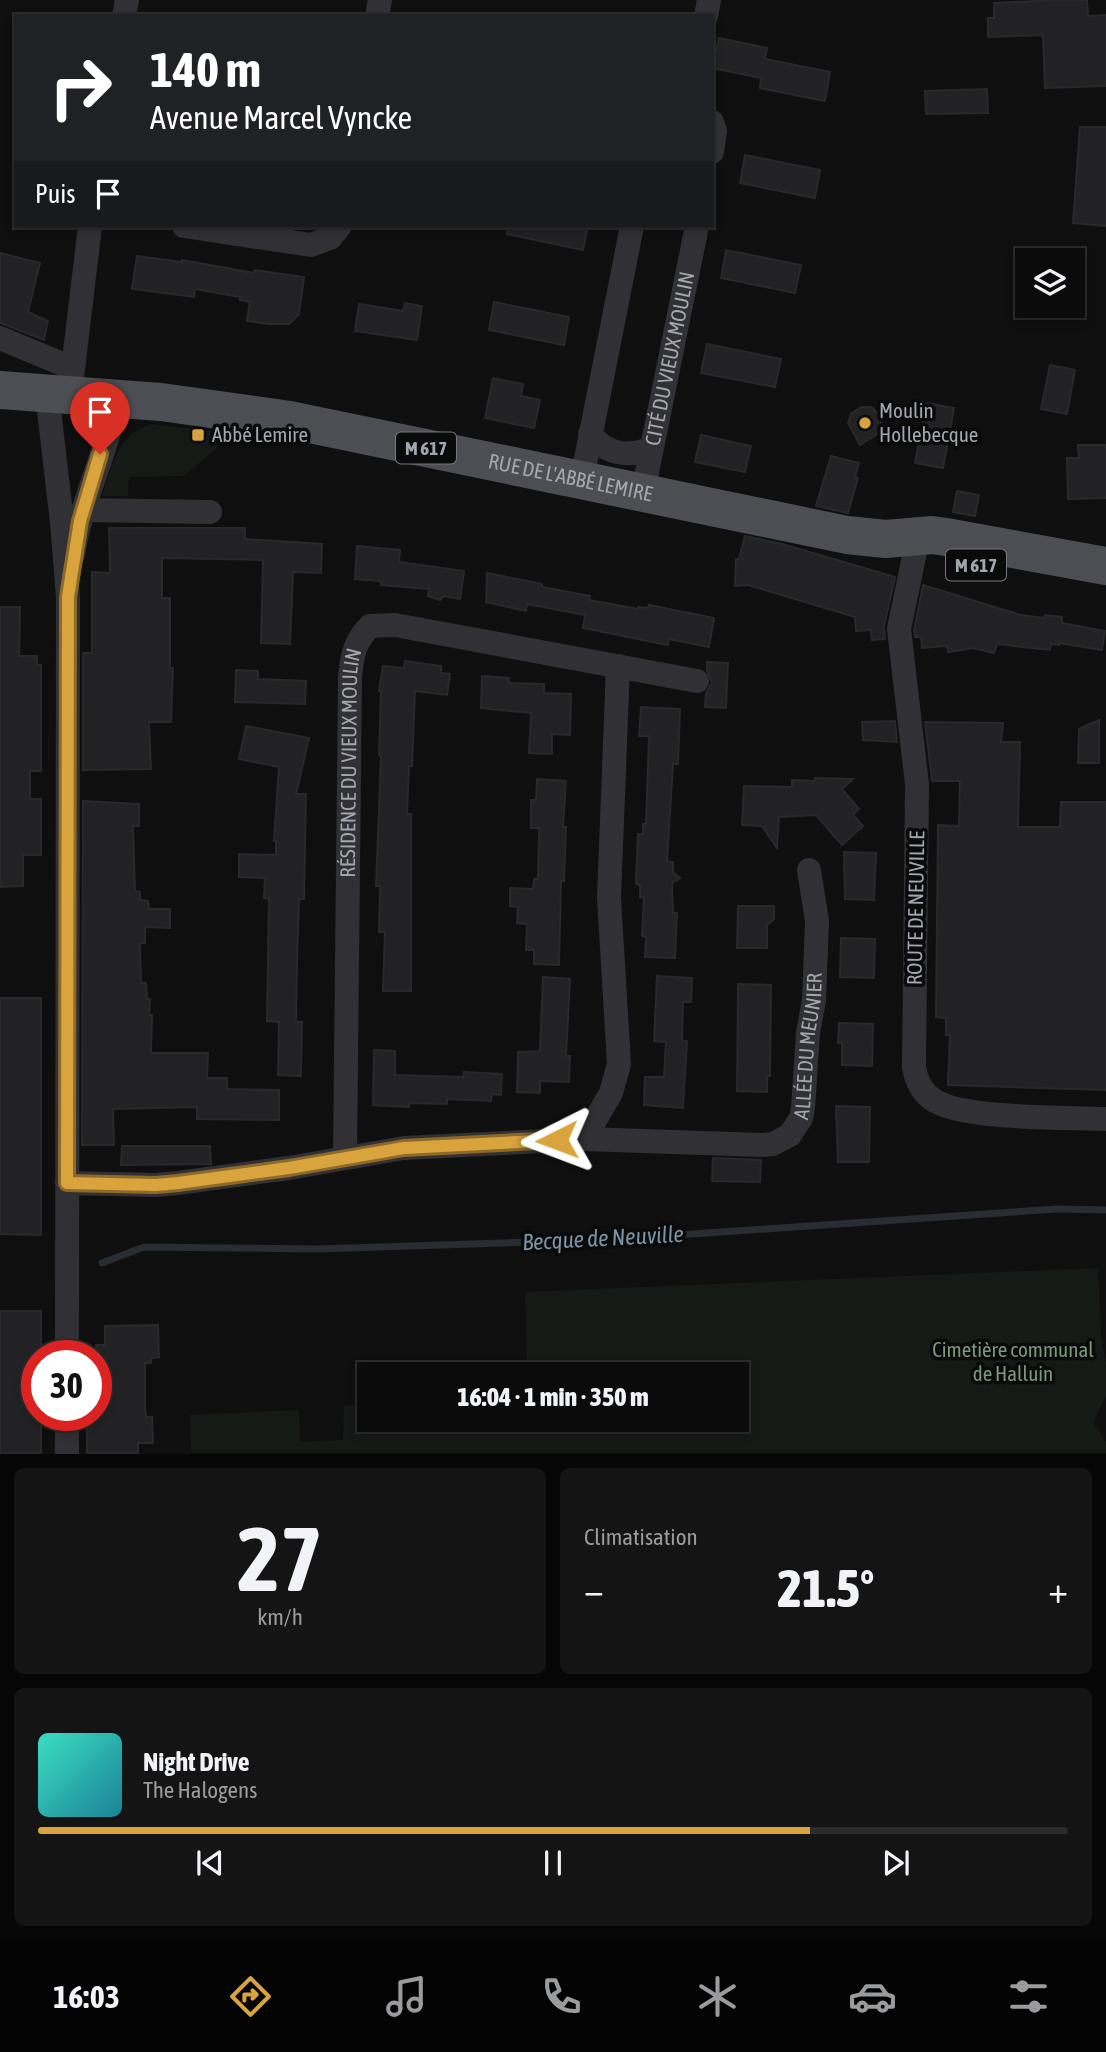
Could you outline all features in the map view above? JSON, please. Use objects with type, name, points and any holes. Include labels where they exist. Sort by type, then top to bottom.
[{"type":"main road","name":"RUE DE L'ABBÉ LEMIRE","points":[[0,390],[63,385],[117,398],[290,420],[847,535],[917,545],[1106,589]]},
{"type":"main road","name":"RUE DE L'ABBÉ LEMIRE","points":[[917,545],[946,537],[1106,566]]},
{"type":"street","points":[[67,1340],[68,597],[62,522],[63,385],[90,228]]},
{"type":"street","points":[[197,228],[311,245],[330,238],[338,228]]},
{"type":"street","points":[[582,479],[632,228]]},
{"type":"street","name":"CITÉ DU VIEUX MOULIN","points":[[643,492],[697,228]]},
{"type":"street","points":[[0,338],[63,385]]},
{"type":"street","points":[[68,597],[75,543],[83,510],[114,416],[117,398]]},
{"type":"street","points":[[590,434],[603,447],[619,453],[637,453],[651,449]]},
{"type":"street","points":[[83,510],[211,512]]},
{"type":"street","name":"ROUTE DE NEUVILLE","points":[[917,545],[899,629],[918,784],[916,1079],[931,1098],[954,1110],[1106,1119]]},
{"type":"street","name":"RÉSIDENCE DU VIEUX MOULIN","points":[[345,1157],[350,676],[356,645],[370,626],[395,625],[697,681]]},
{"type":"street","points":[[67,1183],[178,1183],[423,1146],[584,1139],[611,1093],[619,1065],[609,898],[618,666]]},
{"type":"street","name":"ALLÉE DU MEUNIER","points":[[584,1139],[762,1145],[782,1140],[796,1128],[803,1108],[808,1033],[814,1000],[817,921],[809,870]]},
{"type":"street","points":[[67,1431],[67,1454]]},
{"type":"green space","points":[[152,424],[218,432],[217,448],[184,476],[129,477],[128,496],[102,496],[113,462],[124,443],[140,428]]},
{"type":"green space","name":"Cimetière communal de Halluin","points":[[1098,1268],[1106,1396],[1093,1422],[1106,1442],[1106,1453],[191,1453],[190,1415],[299,1410],[300,1442],[343,1440],[344,1406],[357,1405],[357,1432],[749,1432],[749,1362],[527,1362],[525,1292]]},
{"type":"building","points":[[1087,0],[1088,16],[1106,15],[1106,86],[1045,88],[1043,35],[988,37],[988,18],[994,18],[994,3]]},
{"type":"building","points":[[719,38],[767,48],[765,59],[830,72],[825,101],[760,88],[761,78],[714,68]]},
{"type":"building","points":[[987,89],[988,113],[926,114],[925,91]]},
{"type":"building","points":[[1080,127],[1106,127],[1106,226],[1073,223]]},
{"type":"building","points":[[745,155],[820,170],[815,198],[740,183]]},
{"type":"building","points":[[508,228],[588,228],[583,250],[507,234]]},
{"type":"building","points":[[726,250],[801,265],[795,293],[721,278]]},
{"type":"building","points":[[0,253],[40,263],[28,312],[48,321],[44,340],[0,323]]},
{"type":"building","points":[[137,256],[182,260],[254,273],[255,270],[304,277],[299,314],[289,324],[247,321],[250,302],[240,300],[240,297],[195,289],[194,297],[132,289]]},
{"type":"building","points":[[494,302],[569,317],[564,345],[489,330]]},
{"type":"building","points":[[405,303],[422,306],[417,340],[355,331],[359,304],[403,311]]},
{"type":"building","points":[[707,344],[781,359],[775,387],[701,373]]},
{"type":"building","points":[[1050,365],[1075,370],[1067,414],[1041,409]]},
{"type":"building","points":[[493,378],[523,384],[521,396],[540,400],[534,428],[485,418]]},
{"type":"building","points":[[926,403],[954,408],[943,468],[915,463]]},
{"type":"building","name":"Moulin Hollebecque","points":[[861,407],[871,407],[876,411],[881,423],[877,434],[860,445],[848,423],[851,414]]},
{"type":"building","points":[[701,435],[751,446],[745,472],[695,462]]},
{"type":"building","points":[[1078,445],[1106,445],[1106,498],[1068,499],[1067,458],[1079,458]]},
{"type":"building","points":[[831,456],[859,463],[855,477],[858,478],[848,513],[816,506]]},
{"type":"building","points":[[957,491],[979,495],[975,516],[953,512]]},
{"type":"building","points":[[109,528],[245,528],[245,539],[322,544],[321,573],[293,572],[290,644],[261,643],[263,560],[162,558],[162,598],[170,598],[170,668],[173,668],[171,722],[149,722],[151,769],[83,770],[83,653],[92,653],[92,572],[110,573]]},
{"type":"building","points":[[745,536],[895,577],[884,626],[885,639],[872,640],[871,630],[856,631],[855,617],[748,585],[735,586],[736,559],[739,559]]},
{"type":"building","points":[[357,546],[400,550],[399,562],[464,571],[460,599],[444,596],[440,600],[428,596],[429,589],[381,585],[381,581],[355,579]]},
{"type":"building","points":[[487,573],[590,596],[589,600],[638,609],[648,608],[649,605],[714,618],[709,647],[669,639],[668,645],[583,628],[585,615],[527,604],[526,611],[486,602]]},
{"type":"building","points":[[923,585],[1021,615],[1062,617],[1062,623],[1105,631],[1102,650],[1059,643],[1051,644],[1050,650],[997,644],[994,653],[973,648],[948,652],[947,646],[922,648],[921,637],[915,637],[914,630]]},
{"type":"building","points":[[0,607],[20,607],[19,656],[37,656],[37,665],[41,665],[41,771],[30,771],[30,799],[41,799],[41,855],[23,855],[23,886],[0,887]]},
{"type":"building","points":[[405,661],[441,666],[441,673],[450,674],[447,695],[415,691],[407,814],[411,814],[411,991],[383,991],[385,932],[379,932],[380,886],[376,886],[381,756],[379,691],[383,666],[404,668]]},
{"type":"building","points":[[707,662],[728,663],[726,708],[705,707],[706,693],[712,683]]},
{"type":"building","points":[[236,670],[258,671],[258,679],[306,681],[305,704],[235,702]]},
{"type":"building","points":[[482,676],[509,678],[509,683],[544,684],[544,693],[571,694],[570,735],[552,734],[552,754],[529,753],[531,713],[481,708]]},
{"type":"building","points":[[641,707],[680,709],[678,764],[673,764],[667,861],[673,862],[673,872],[680,878],[672,883],[673,913],[677,913],[675,958],[645,957],[646,937],[642,936],[644,897],[640,897],[640,885],[636,884],[638,834],[643,834],[643,824],[646,824],[649,736],[639,736]]},
{"type":"building","points":[[1099,720],[1099,763],[1078,763],[1079,729]]},
{"type":"building","points":[[895,721],[897,742],[863,740],[862,722]]},
{"type":"building","points":[[925,722],[1003,723],[1001,742],[1020,742],[1018,827],[1060,827],[1061,802],[1106,802],[1106,1090],[948,1085],[950,1035],[946,1035],[946,1018],[936,1017],[938,825],[959,826],[960,781],[932,781]]},
{"type":"building","points":[[246,726],[309,738],[296,794],[306,794],[304,899],[299,899],[297,961],[296,1022],[302,1022],[301,1076],[278,1075],[279,1022],[267,1021],[269,899],[264,898],[265,878],[239,877],[239,854],[276,855],[274,841],[279,767],[239,759]]},
{"type":"building","points":[[815,778],[853,779],[842,789],[859,809],[853,815],[863,826],[842,845],[816,815],[779,817],[777,848],[762,826],[742,825],[744,786],[792,787],[792,780],[814,781]]},
{"type":"building","points":[[537,779],[566,781],[559,965],[534,964],[534,950],[526,950],[527,924],[517,923],[518,907],[510,906],[510,888],[533,889],[534,879],[538,879],[539,828],[531,828],[531,800],[536,800]]},
{"type":"building","points":[[83,801],[139,804],[139,826],[133,826],[135,891],[140,892],[140,900],[148,901],[149,909],[170,909],[170,928],[145,927],[145,943],[140,943],[141,983],[146,983],[147,999],[150,999],[149,1015],[152,1015],[151,1053],[208,1053],[207,1078],[227,1078],[227,1089],[279,1090],[279,1120],[197,1119],[197,1107],[113,1109],[114,1145],[82,1145]]},
{"type":"building","points":[[844,852],[876,853],[874,900],[845,899]]},
{"type":"building","points":[[738,906],[774,906],[774,919],[767,925],[767,948],[737,948]]},
{"type":"building","points":[[841,938],[875,939],[874,978],[840,977]]},
{"type":"building","points":[[657,976],[692,978],[691,1002],[683,1002],[682,1041],[687,1041],[683,1108],[644,1105],[645,1077],[664,1077],[666,1042],[654,1041]]},
{"type":"building","points":[[543,977],[570,979],[566,1056],[570,1056],[569,1082],[540,1081],[540,1093],[517,1092],[518,1052],[540,1051]]},
{"type":"building","points":[[738,984],[771,985],[770,1076],[767,1076],[767,1092],[737,1091]]},
{"type":"building","points":[[0,998],[41,998],[41,1235],[0,1234]]},
{"type":"building","points":[[839,1023],[873,1024],[872,1066],[842,1065],[842,1043],[838,1043]]},
{"type":"building","points":[[374,1050],[395,1051],[395,1075],[463,1077],[464,1072],[502,1074],[501,1095],[492,1094],[491,1101],[447,1099],[447,1104],[409,1103],[409,1107],[373,1105]]},
{"type":"building","points":[[836,1106],[870,1107],[869,1162],[838,1162]]},
{"type":"building","points":[[122,1146],[210,1146],[211,1164],[121,1165]]},
{"type":"building","points":[[713,1158],[761,1160],[760,1182],[712,1181]]},
{"type":"building","points":[[0,1311],[41,1311],[41,1340],[21,1340],[21,1431],[41,1431],[41,1453],[0,1453]]},
{"type":"building","points":[[158,1325],[159,1357],[151,1358],[151,1363],[145,1363],[145,1411],[146,1417],[152,1417],[153,1443],[138,1443],[138,1453],[87,1453],[87,1431],[112,1431],[112,1340],[105,1340],[105,1326]]},
{"type":"waterway","name":"Becque de Neuville","points":[[102,1263],[144,1247],[318,1249],[620,1239],[1057,1209],[1106,1210]]},
{"type":"place","name":"Moulin Hollebecque","points":[[865,423]]},
{"type":"place","name":"Abbé Lemire","points":[[198,435]]},
{"type":"route","points":[[100,454],[75,543],[68,597],[67,1183],[156,1185],[289,1168],[404,1148],[557,1140]]}]
